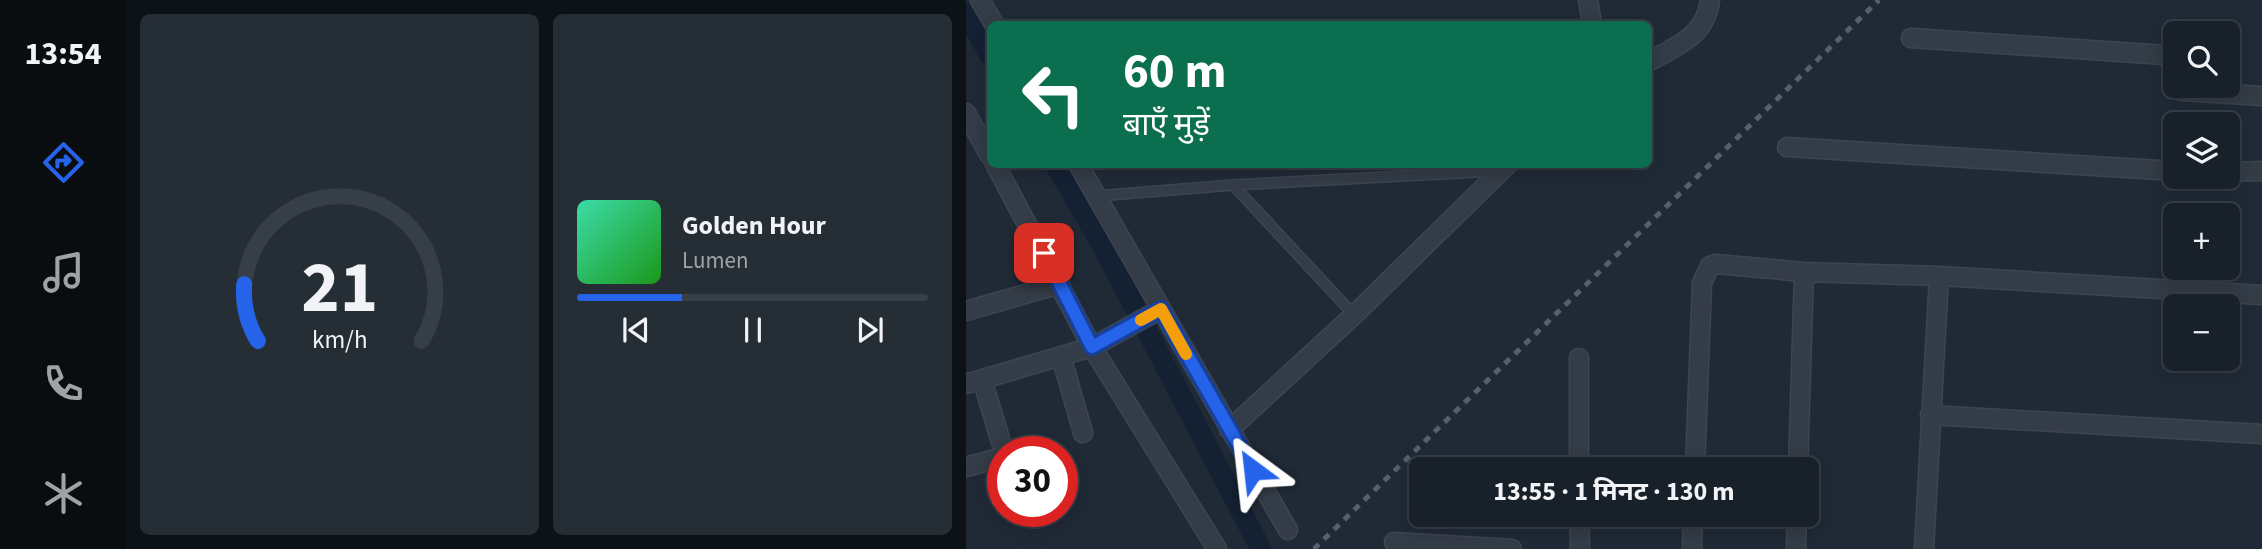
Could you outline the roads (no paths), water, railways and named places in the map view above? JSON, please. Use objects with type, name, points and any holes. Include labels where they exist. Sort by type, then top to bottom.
[{"type":"street","points":[[980,0],[992,21]]},
{"type":"street","points":[[1588,0],[1592,21]]},
{"type":"street","points":[[1652,60],[1689,38],[1701,27],[1708,14],[1710,0]]},
{"type":"street","points":[[1911,38],[2165,55],[2171,62],[2173,86],[2182,91],[2262,96]]},
{"type":"street","points":[[966,113],[987,151]]},
{"type":"street","points":[[1787,147],[2163,170]]},
{"type":"street","points":[[997,168],[1092,347],[1217,549]]},
{"type":"street","points":[[1080,168],[1097,196],[1153,314],[1229,430],[1288,530]]},
{"type":"street","points":[[1229,430],[1354,315],[1504,168]]},
{"type":"street","points":[[2240,172],[2262,171]]},
{"type":"street","points":[[1695,457],[1702,283],[1710,266],[1716,264],[1804,272],[1939,276],[2262,295]]},
{"type":"street","points":[[1798,457],[1804,272]]},
{"type":"street","points":[[1924,549],[1939,276]]},
{"type":"street","points":[[966,311],[1060,284]]},
{"type":"street","points":[[997,436],[974,382],[1092,347],[1153,314]]},
{"type":"street","points":[[1061,356],[1083,433]]},
{"type":"street","points":[[1579,358],[1579,457]]},
{"type":"street","points":[[1930,415],[2262,434]]},
{"type":"street","points":[[966,467],[987,461]]},
{"type":"street","points":[[1580,527],[1580,549]]},
{"type":"street","points":[[1692,549],[1693,527]]},
{"type":"street","points":[[1796,549],[1797,527]]},
{"type":"street","points":[[1394,542],[1512,549]]},
{"type":"lane","points":[[1097,196],[1504,168]]},
{"type":"lane","points":[[1233,185],[1354,315]]},
{"type":"waterway","points":[[966,13],[987,50]]},
{"type":"waterway","points":[[1057,168],[1101,243],[1261,549]]},
{"type":"railway","points":[[1314,549],[1879,0]]}]
